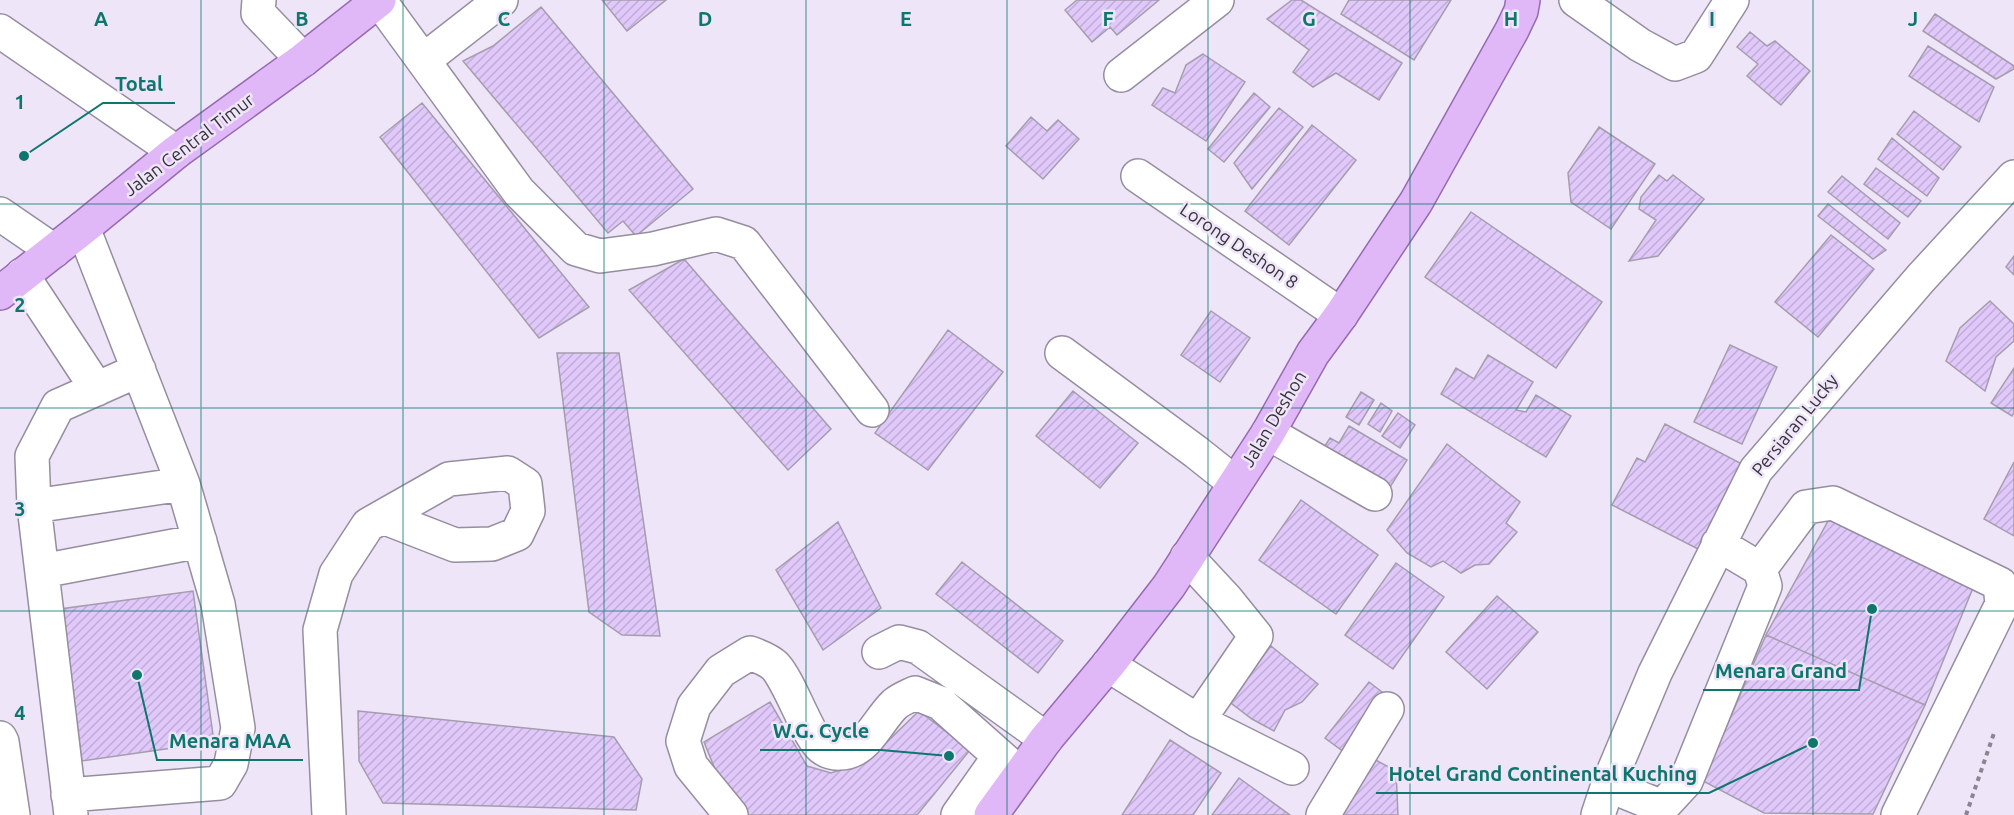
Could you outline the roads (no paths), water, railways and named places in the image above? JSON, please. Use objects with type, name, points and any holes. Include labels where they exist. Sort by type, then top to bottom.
[{"type":"main road","name":"Jalan Deshon","points":[[1007,791],[1169,586],[1268,433],[1313,353],[1416,202],[1512,30],[1521,11],[1523,0]]},
{"type":"main road","name":"Jalan Central Timur","points":[[11,284],[176,152],[303,60],[367,4]]},
{"type":"street","points":[[259,0],[258,13],[303,60]]},
{"type":"street","points":[[424,60],[501,0]]},
{"type":"street","points":[[1121,75],[1217,0]]},
{"type":"street","points":[[1576,0],[1640,45],[1675,64],[1696,56],[1732,0]]},
{"type":"street","points":[[367,4],[424,60],[519,192],[576,249],[600,256],[652,249],[716,234],[744,243],[872,410]]},
{"type":"street","points":[[0,31],[176,152]]},
{"type":"street","name":"Lorong Deshon 8","points":[[1138,176],[1341,315]]},
{"type":"street","name":"Persiaran Lucky","points":[[1603,800],[1655,673],[1756,470],[1921,278],[2014,177]]},
{"type":"street","points":[[0,214],[54,251]]},
{"type":"street","points":[[83,228],[183,484],[218,604],[238,728],[231,764],[220,783],[107,804],[69,805],[34,506],[32,456],[58,406],[138,370]]},
{"type":"street","points":[[11,284],[97,389]]},
{"type":"street","points":[[1062,353],[1197,452],[1235,483]]},
{"type":"street","points":[[1268,433],[1375,494]]},
{"type":"street","points":[[34,506],[183,484]]},
{"type":"street","points":[[1760,569],[1806,507],[1833,503],[2000,584],[2002,603],[1898,815]]},
{"type":"street","points":[[329,815],[320,630],[336,574],[368,525],[383,517]]},
{"type":"street","points":[[42,571],[200,541]]},
{"type":"street","points":[[1603,800],[1668,811],[1686,781],[1766,586],[1760,569],[1718,544]]},
{"type":"street","points":[[1187,557],[1227,600],[1256,636],[1198,721]]},
{"type":"street","points":[[879,652],[900,642],[918,647],[1047,739]]},
{"type":"street","points":[[731,815],[691,766],[683,741],[694,706],[721,671],[750,653],[774,665],[793,695],[816,741],[822,749],[833,753],[844,753],[855,749],[896,703],[915,693],[940,703],[1007,791],[958,815]]},
{"type":"street","points":[[1108,665],[1198,721],[1292,768]]},
{"type":"street","points":[[1323,815],[1387,709]]},
{"type":"street","points":[[0,738],[12,815]]},
{"type":"place","name":"Total","points":[[24,156]]},
{"type":"place","name":"Menara Grand","points":[[1872,609]]},
{"type":"place","name":"Menara MAA","points":[[137,675]]},
{"type":"place","name":"Hotel Grand Continental Kuching","points":[[1813,743]]},
{"type":"place","name":"W.G. Cycle","points":[[949,756]]}]
